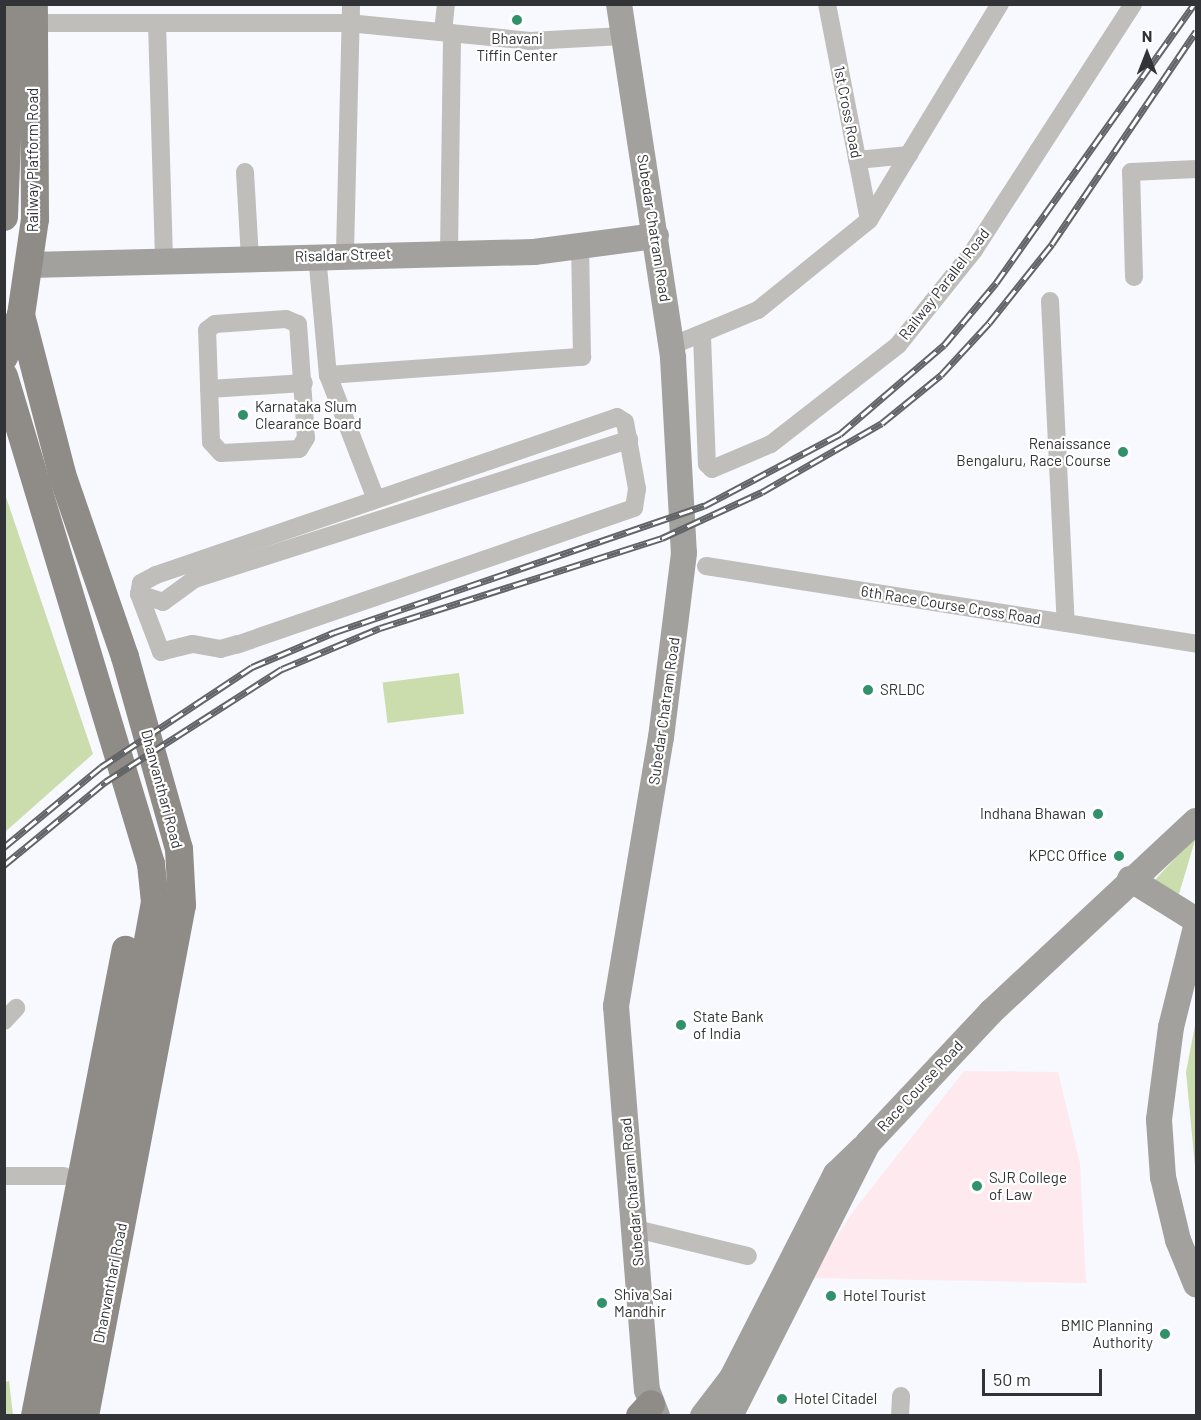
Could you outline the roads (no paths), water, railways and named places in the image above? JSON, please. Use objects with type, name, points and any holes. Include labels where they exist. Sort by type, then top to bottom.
[{"type":"main road","name":"Railway Platform Road","points":[[4,217],[12,4]]},
{"type":"main road","name":"Subedar Chatram Road","points":[[619,4],[671,346],[682,572],[662,737],[616,1006],[636,1229],[649,1412]]},
{"type":"main road","name":"Railway Platform Road","points":[[13,308],[30,265],[34,14]]},
{"type":"main road","name":"Risaldar Street","points":[[30,265],[580,247],[656,236]]},
{"type":"main road","points":[[4,357],[13,308]]},
{"type":"main road","name":"Dhanvanthari Road","points":[[13,308],[62,474],[125,657],[179,849],[182,905],[85,1416]]},
{"type":"main road","name":"Dhanvanthari Road","points":[[4,376],[14,445],[137,817],[151,864],[155,902],[61,1416]]},
{"type":"main road","points":[[14,445],[62,474]]},
{"type":"main road","points":[[34,1416],[135,906],[137,817]]},
{"type":"main road","name":"Race Course Road","points":[[730,1416],[868,1143],[966,1037],[1130,879],[1197,821]]},
{"type":"main road","points":[[1130,879],[1197,920]]},
{"type":"main road","points":[[101,1416],[189,942],[182,905]]},
{"type":"main road","points":[[1197,927],[1171,1027],[1159,1120],[1163,1177],[1178,1240],[1197,1284]]},
{"type":"main road","points":[[1197,989],[1180,1054],[1176,1102],[1182,1198],[1197,1245]]},
{"type":"main road","points":[[703,1416],[732,1378],[836,1174],[868,1143]]},
{"type":"street","points":[[446,4],[449,253]]},
{"type":"street","name":"1st Cross Road","points":[[827,4],[869,220]]},
{"type":"street","points":[[671,346],[702,336],[758,310],[869,220],[1000,4]]},
{"type":"street","name":"Railway Parallel Road","points":[[702,336],[707,464],[712,469],[771,444],[898,345],[974,250],[1132,4]]},
{"type":"street","points":[[34,14],[157,23],[349,14],[448,33],[530,40],[623,36]]},
{"type":"street","points":[[345,253],[349,14]]},
{"type":"street","points":[[157,23],[164,259]]},
{"type":"street","points":[[857,160],[909,155]]},
{"type":"street","points":[[1134,277],[1131,172],[1197,169]]},
{"type":"street","points":[[245,172],[250,259]]},
{"type":"street","points":[[328,375],[582,357],[580,247]]},
{"type":"street","points":[[317,255],[328,375],[375,496]]},
{"type":"street","points":[[1050,301],[1066,623]]},
{"type":"street","points":[[285,320],[298,324],[303,355],[304,383],[306,438],[299,449],[221,453],[211,442],[207,330],[215,324],[285,320]]},
{"type":"street","points":[[303,355],[326,354]]},
{"type":"street","points":[[209,389],[304,383]]},
{"type":"street","points":[[617,417],[625,422],[637,489],[634,508],[238,644],[221,649],[192,644],[161,652],[138,594],[141,583],[156,575],[375,496],[617,417]]},
{"type":"street","points":[[138,594],[163,602],[195,579],[628,440]]},
{"type":"street","name":"6th Race Course Cross Road","points":[[706,566],[1197,644]]},
{"type":"street","points":[[4,1176],[64,1176]]},
{"type":"street","points":[[636,1229],[748,1256]]},
{"type":"street","points":[[900,1416],[901,1396]]},
{"type":"railway","points":[[4,847],[101,767],[252,667],[335,632],[704,506],[840,434],[944,345],[996,283],[1194,4]]},
{"type":"railway","points":[[4,865],[105,782],[282,669],[380,628],[662,538],[762,492],[882,423],[941,375],[989,323],[1052,244],[1196,31]]},
{"type":"place","name":"Bhavani Tiffin Center","points":[[517,20]]},
{"type":"place","name":"Karnataka Slum Clearance Board","points":[[243,415]]},
{"type":"place","name":"Renaissance Bengaluru, Race Course","points":[[1123,452]]},
{"type":"place","name":"SRLDC","points":[[868,690]]},
{"type":"place","name":"Indhana Bhawan","points":[[1098,814]]},
{"type":"place","name":"KPCC Office","points":[[1119,856]]},
{"type":"place","name":"State Bank of India","points":[[681,1025]]},
{"type":"place","name":"SJR College of Law","points":[[977,1186]]},
{"type":"place","name":"Hotel Tourist","points":[[831,1296]]},
{"type":"place","name":"Shiva Sai Mandhir","points":[[602,1303]]},
{"type":"place","name":"BMIC Planning Authority","points":[[1165,1334]]},
{"type":"place","name":"Hotel Citadel","points":[[782,1399]]}]
